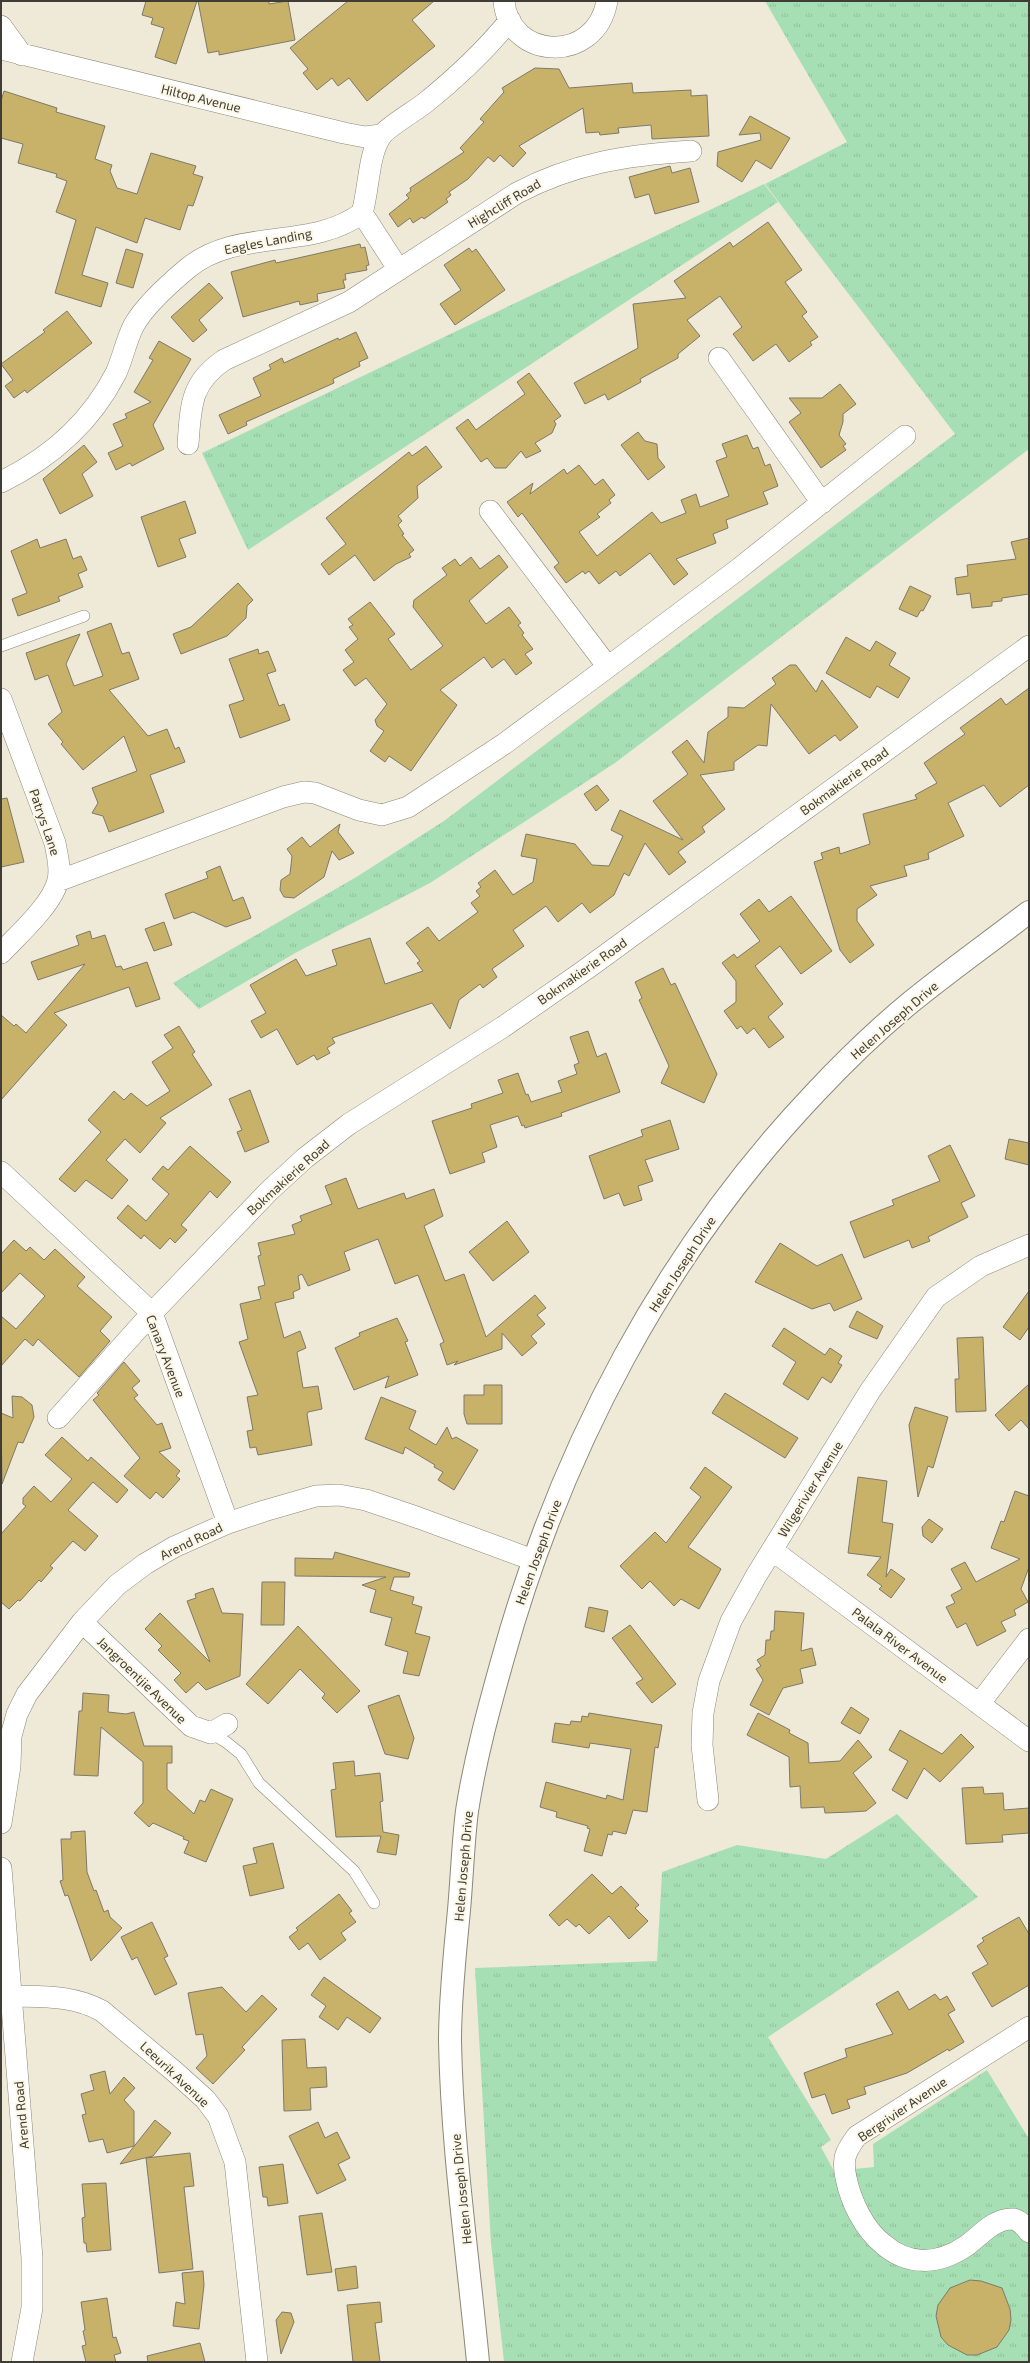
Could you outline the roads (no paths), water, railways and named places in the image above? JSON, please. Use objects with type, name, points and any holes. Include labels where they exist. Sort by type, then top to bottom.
[{"type":"street","points":[[507,10],[520,34],[534,43],[551,48],[568,46],[584,40],[596,28],[605,13],[607,1]]},
{"type":"street","points":[[399,270],[362,213],[374,151],[381,135],[426,103],[488,48],[507,10]]},
{"type":"street","points":[[1,26],[22,55]]},
{"type":"street","name":"Hiltop Avenue","points":[[1,49],[365,137],[381,135]]},
{"type":"street","name":"Highcliff Road","points":[[188,444],[190,415],[198,384],[210,370],[224,360],[332,311],[517,194],[544,179],[596,162],[628,156],[691,151]]},
{"type":"street","name":"Eagles Landing","points":[[1,482],[59,447],[78,427],[115,374],[134,326],[148,307],[205,255],[240,244],[331,229],[348,223],[362,213]]},
{"type":"street","points":[[719,358],[822,503]]},
{"type":"street","points":[[58,880],[283,797],[304,792],[321,795],[371,814],[382,815],[395,812],[408,806],[504,744],[608,667],[736,571],[905,436]]},
{"type":"street","points":[[490,512],[608,667]]},
{"type":"street","name":"Bokmakierie Road","points":[[58,1418],[152,1313],[269,1191],[305,1158],[349,1124],[503,1027],[585,970],[1029,646]]},
{"type":"street","name":"Patrys Lane","points":[[1,699],[55,843],[59,863],[58,880],[49,900],[1,953]]},
{"type":"street","name":"Helen Joseph Drive","points":[[478,2362],[453,2110],[450,2038],[453,1970],[467,1812],[484,1725],[533,1560],[576,1450],[611,1380],[671,1277],[739,1180],[816,1093],[865,1043],[911,1002],[1029,912]]},
{"type":"street","name":"Canary Avenue","points":[[1,1173],[152,1313],[228,1523]]},
{"type":"street","name":"Wilgerivier Avenue","points":[[708,1800],[702,1745],[703,1713],[709,1681],[731,1621],[772,1550],[870,1391],[936,1297],[981,1266],[1029,1245]]},
{"type":"street","name":"Arend Road","points":[[1,1823],[10,1766],[11,1736],[17,1714],[27,1694],[82,1622],[117,1585],[145,1564],[174,1547],[228,1523],[297,1501],[316,1496],[339,1495],[366,1500],[533,1560]]},
{"type":"street","name":"Palala River Avenue","points":[[772,1550],[1029,1741]]},
{"type":"street","name":"Jangroentjie Avenue","points":[[82,1622],[191,1726],[219,1729]]},
{"type":"street","points":[[979,1704],[1029,1639]]},
{"type":"street","name":"Arend Road","points":[[1,1868],[32,2258],[32,2308],[22,2362]]},
{"type":"street","name":"Leeurik Avenue","points":[[11,1996],[65,1998],[91,2005],[102,2011],[205,2099],[218,2116],[235,2162],[257,2362]]},
{"type":"street","name":"Bergrivier Avenue","points":[[1029,2027],[857,2136],[846,2150],[844,2167],[847,2185],[859,2213],[874,2237],[895,2255],[919,2262],[945,2257],[966,2246],[985,2230],[1001,2221],[1014,2219],[1022,2223],[1029,2232]]},
{"type":"lane","points":[[1,646],[84,616]]},
{"type":"lane","points":[[219,1729],[226,1742],[241,1754],[259,1783],[354,1871],[374,1904]]}]
